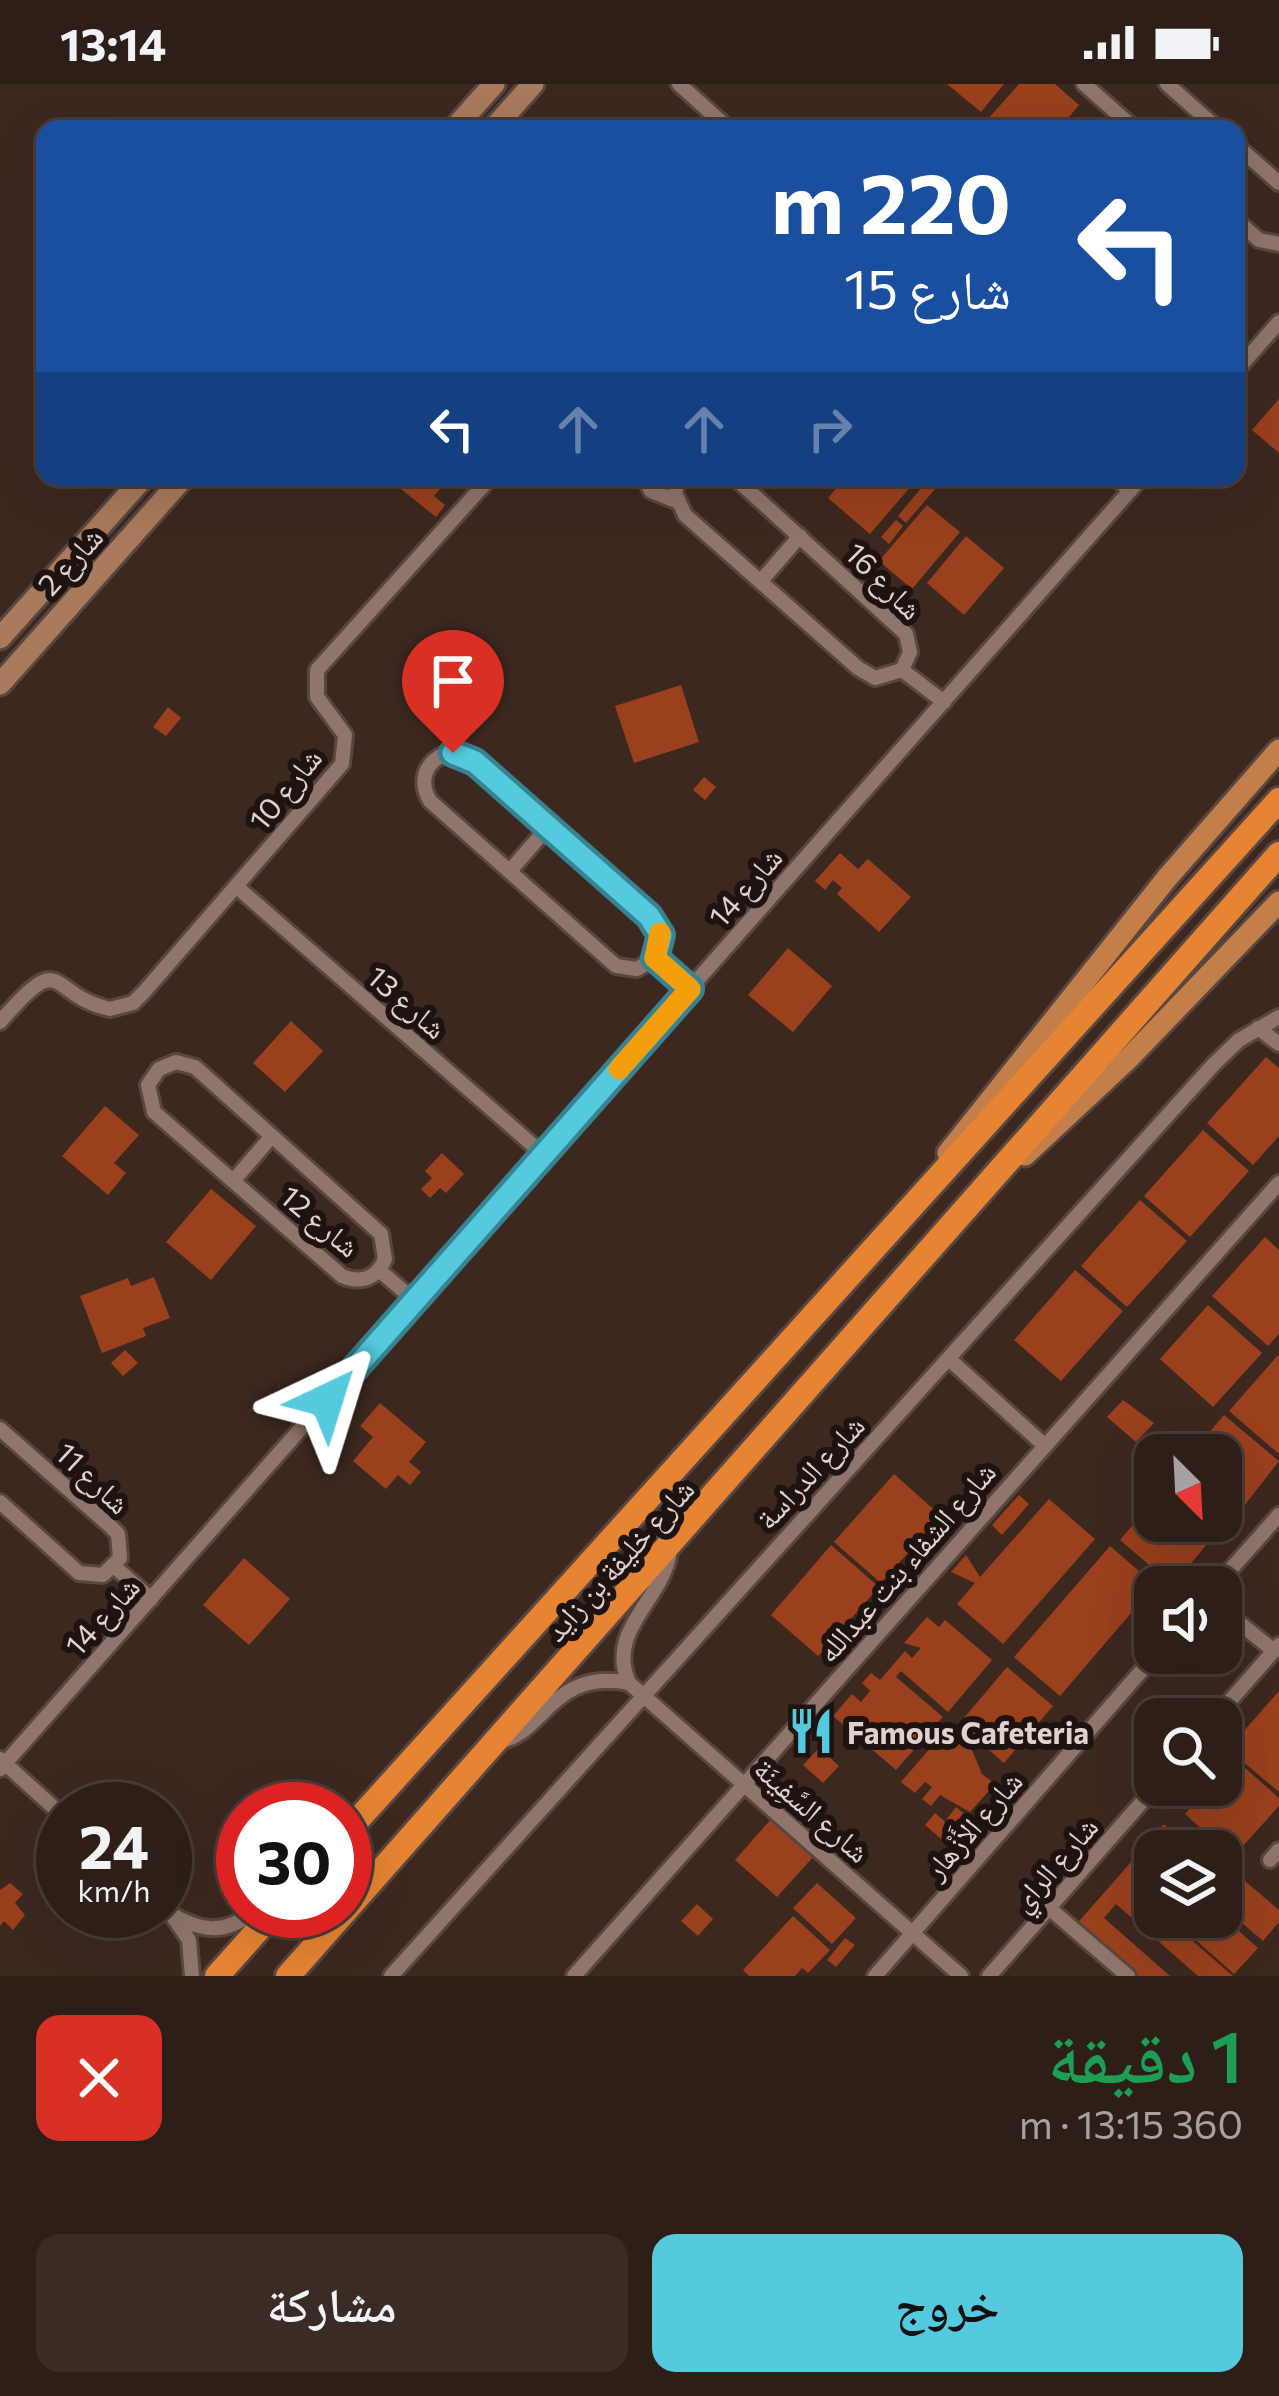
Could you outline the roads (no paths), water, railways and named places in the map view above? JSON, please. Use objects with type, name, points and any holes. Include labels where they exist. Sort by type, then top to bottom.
[{"type":"highway","name":"شارع خليفة بن زايد","points":[[372,1804],[1279,800]]},
{"type":"highway","name":"شارع خليفة بن زايد","points":[[288,1976],[1279,854]]},
{"type":"highway","points":[[217,1976],[251,1938]]},
{"type":"main road","name":"شارع خليفة بن زايد","points":[[905,1216],[1018,1060],[1279,750]]},
{"type":"main road","name":"شارع خليفة بن زايد","points":[[992,1183],[1086,1100],[1279,902]]},
{"type":"street","points":[[462,120],[494,84]]},
{"type":"street","points":[[501,120],[533,84]]},
{"type":"street","points":[[679,84],[719,120]]},
{"type":"street","points":[[1084,84],[1104,90],[1128,120]]},
{"type":"street","points":[[1168,84],[1208,120]]},
{"type":"street","points":[[1245,153],[1279,184]]},
{"type":"street","points":[[1245,228],[1259,240],[1279,244]]},
{"type":"street","points":[[1245,361],[1279,322]]},
{"type":"street","name":"شارع 2","points":[[0,638],[136,486]]},
{"type":"street","name":"شارع 2","points":[[0,684],[176,486]]},
{"type":"street","name":"شارع 10","points":[[0,1022],[28,990],[46,981],[67,984],[103,1008],[133,1003],[237,887],[346,754],[341,726],[314,688],[317,670],[483,486]]},
{"type":"street","points":[[649,486],[676,502],[677,486]]},
{"type":"street","name":"شارع 16","points":[[676,502],[866,674],[885,679],[902,670],[910,652],[905,634],[744,486]]},
{"type":"street","points":[[1125,486],[1130,491]]},
{"type":"street","name":"شارع 14","points":[[2,1764],[1134,486]]},
{"type":"street","points":[[761,581],[800,536]]},
{"type":"street","name":"شارع 16","points":[[902,670],[944,702]]},
{"type":"street","points":[[445,754],[469,757],[548,827],[657,925],[661,946],[655,958],[638,969],[616,966],[430,801],[424,786],[431,763],[445,754]]},
{"type":"street","points":[[510,871],[548,827]]},
{"type":"street","name":"شارع 13","points":[[237,887],[544,1155]]},
{"type":"street","points":[[655,958],[690,989]]},
{"type":"street","name":"شارع الدراسة","points":[[391,1976],[1226,1052],[1279,1017]]},
{"type":"street","points":[[1258,1028],[1279,1044]]},
{"type":"street","name":"شارع 12","points":[[176,1062],[195,1066],[272,1136],[381,1234],[387,1250],[380,1270],[359,1281],[341,1276],[154,1112],[147,1094],[159,1069],[176,1062]]},
{"type":"street","points":[[234,1180],[272,1136]]},
{"type":"street","name":"شارع الشفاء بنت عبدالله","points":[[574,1976],[1279,1183]]},
{"type":"street","name":"شارع 12","points":[[380,1270],[415,1301]]},
{"type":"street","points":[[949,1359],[1044,1444]]},
{"type":"street","name":"شارع 11","points":[[3,1437],[118,1534],[122,1546],[115,1567]]},
{"type":"street","points":[[0,1502],[80,1573],[103,1575],[115,1567],[151,1599]]},
{"type":"street","points":[[1233,1566],[1279,1515]]},
{"type":"street","points":[[496,1741],[517,1737],[548,1702],[572,1689],[604,1680],[629,1683],[624,1643],[664,1574],[670,1546]]},
{"type":"street","points":[[1232,1698],[1276,1648],[1242,1623]]},
{"type":"street","name":"شارع الأَزْهار","points":[[875,1976],[1139,1674]]},
{"type":"street","name":"شارع السَّفِينَة","points":[[629,1683],[962,1976]]},
{"type":"street","points":[[2,1764],[36,1793]]},
{"type":"street","name":"شارع الراي","points":[[989,1976],[1138,1806]]},
{"type":"street","points":[[1049,1908],[1128,1976]]},
{"type":"street","points":[[187,1938],[192,1976]]},
{"type":"place","name":"Famous Cafeteria","points":[[811,1731]]}]
